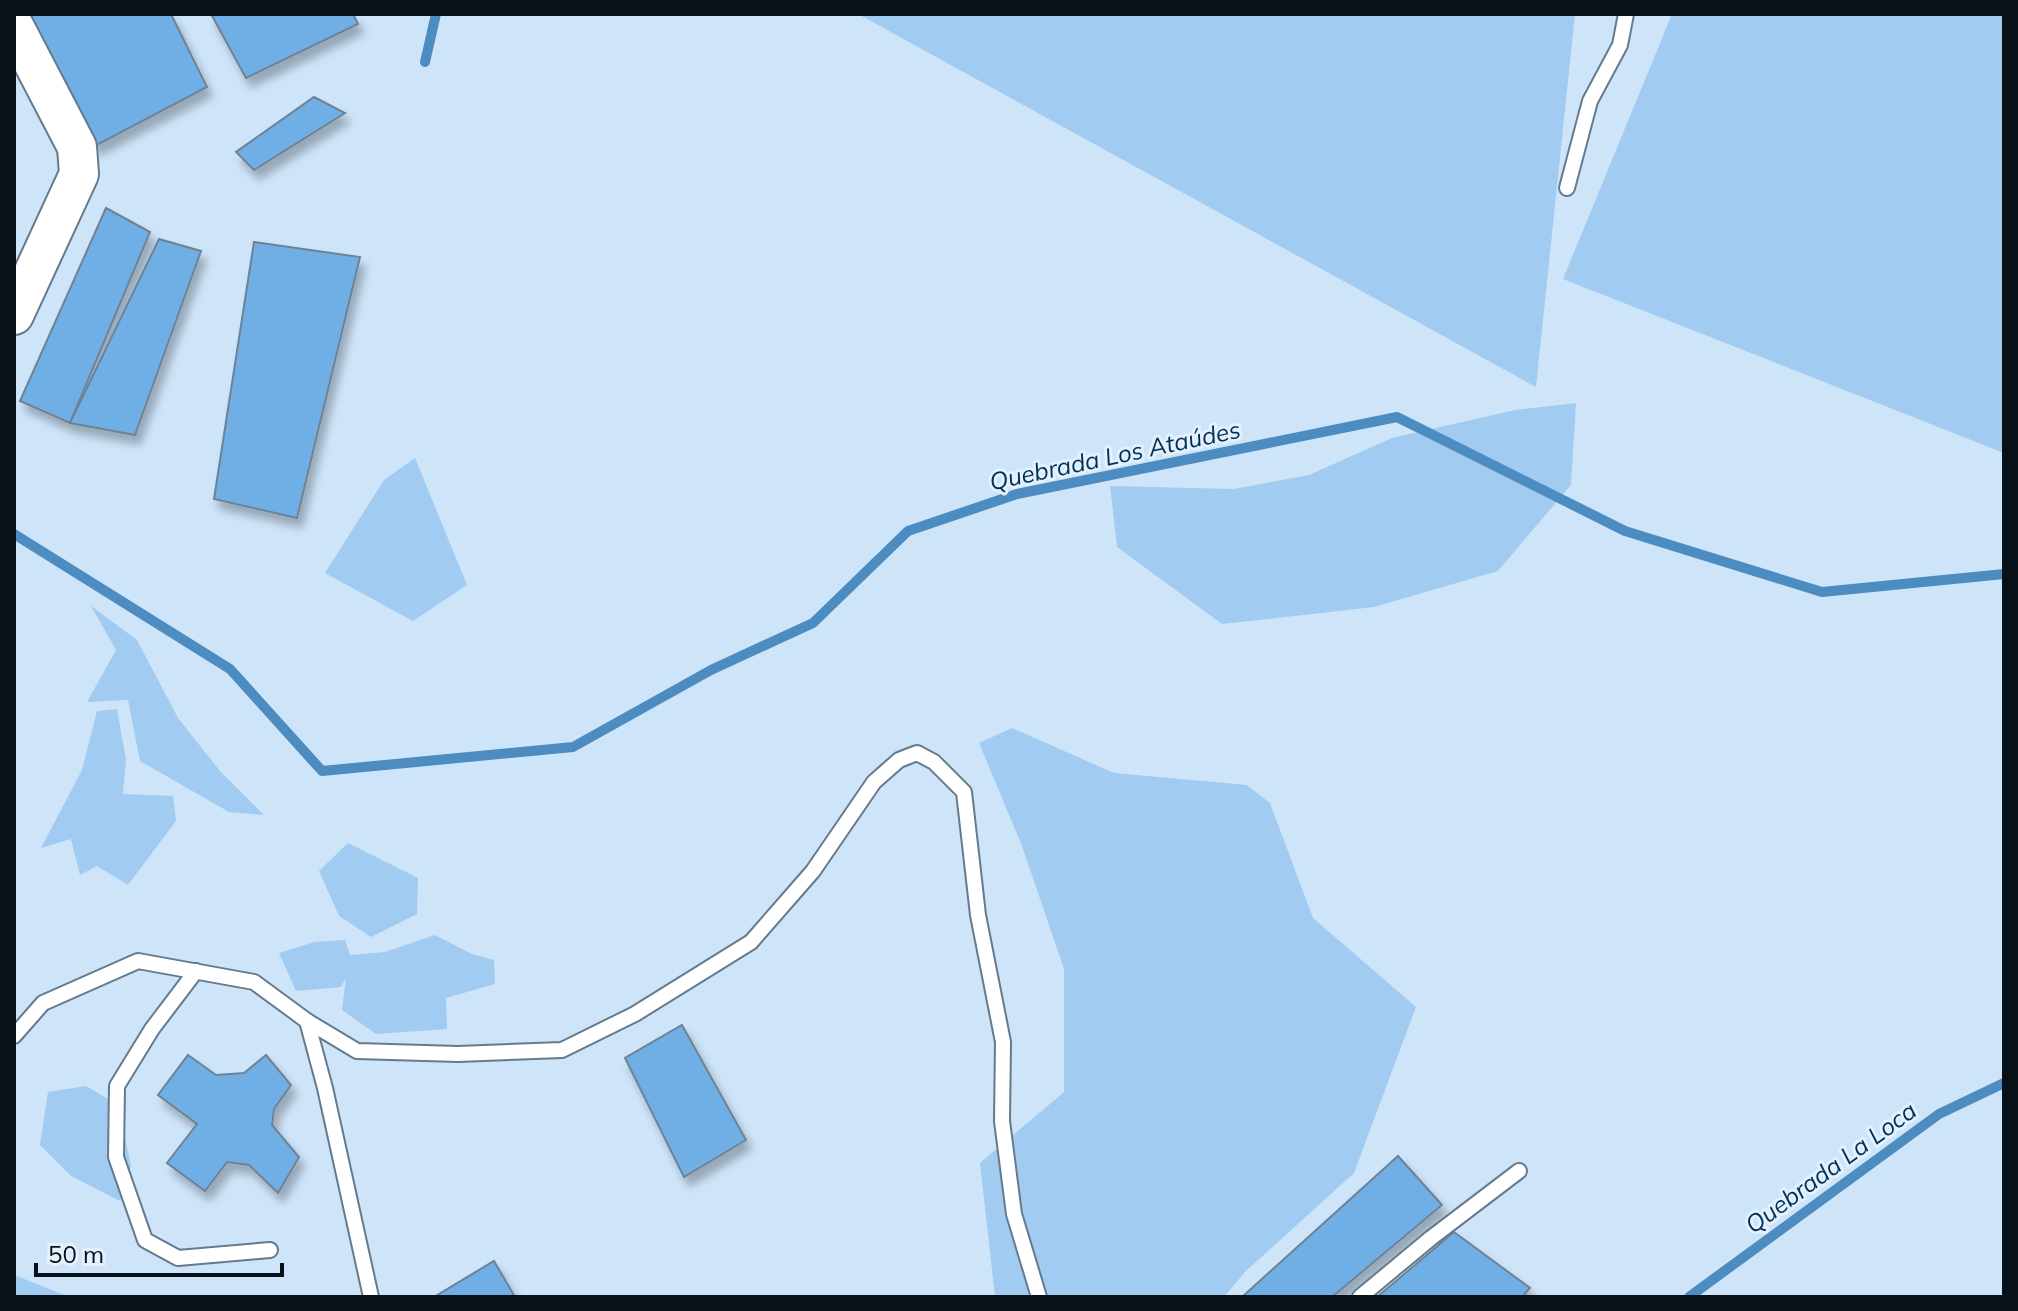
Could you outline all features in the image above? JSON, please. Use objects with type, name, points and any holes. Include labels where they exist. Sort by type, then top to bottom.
[{"type":"street","points":[[14,26],[77,147],[79,174],[14,315]]},
{"type":"lane","points":[[1567,188],[1590,101],[1620,45],[1626,14]]},
{"type":"lane","points":[[14,1036],[43,1003],[138,961],[254,982],[307,1021],[357,1051],[458,1054],[562,1050],[635,1014],[751,942],[813,871],[874,782],[899,760],[917,753],[934,762],[964,792],[978,915],[1003,1042],[1002,1121],[1014,1214],[1039,1297]]},
{"type":"lane","points":[[196,971],[152,1029],[117,1086],[116,1157],[145,1240],[178,1258],[270,1250]]},
{"type":"lane","points":[[307,1021],[325,1088],[371,1297]]},
{"type":"lane","points":[[1360,1297],[1519,1171]]},
{"type":"shaded area","points":[[858,14],[1575,14],[1536,387]]},
{"type":"shaded area","points":[[1672,14],[2004,14],[2004,453],[1563,279]]},
{"type":"shaded area","points":[[1576,403],[1571,485],[1498,571],[1374,607],[1222,624],[1117,547],[1110,486],[1234,489],[1309,475],[1392,438],[1515,410]]},
{"type":"shaded area","points":[[415,458],[467,585],[413,621],[325,573],[384,480]]},
{"type":"shaded area","points":[[91,606],[137,640],[178,718],[220,771],[264,815],[229,812],[140,761],[128,700],[87,702],[116,650]]},
{"type":"shaded area","points":[[117,709],[126,760],[123,794],[173,796],[176,821],[128,885],[97,866],[80,875],[71,839],[41,848],[82,770],[97,711]]},
{"type":"shaded area","points":[[1012,728],[1114,773],[1247,785],[1270,803],[1313,918],[1416,1007],[1354,1173],[1245,1272],[1224,1297],[995,1296],[980,1163],[1064,1092],[1064,969],[1022,846],[979,743]]},
{"type":"shaded area","points":[[348,843],[418,878],[417,914],[371,937],[339,916],[319,871]]},
{"type":"shaded area","points":[[435,935],[472,954],[494,960],[495,984],[446,998],[447,1029],[376,1034],[342,1010],[346,978],[341,987],[296,991],[279,953],[314,942],[345,940],[350,955],[385,952]]},
{"type":"shaded area","points":[[86,1086],[118,1105],[131,1166],[120,1201],[71,1176],[40,1145],[48,1092]]},
{"type":"shaded area","points":[[14,1275],[70,1297],[14,1297]]},
{"type":"building","points":[[30,14],[171,14],[207,87],[95,146]]},
{"type":"building","points":[[211,14],[353,14],[358,24],[246,78]]},
{"type":"building","points":[[314,97],[345,113],[254,170],[236,152]]},
{"type":"building","points":[[106,208],[150,232],[70,423],[20,401]]},
{"type":"building","points":[[159,239],[201,251],[135,435],[70,423]]},
{"type":"building","points":[[254,242],[360,257],[297,518],[214,499]]},
{"type":"building","points":[[682,1025],[746,1140],[684,1177],[625,1058]]},
{"type":"building","points":[[188,1055],[216,1075],[244,1073],[266,1055],[291,1085],[274,1109],[272,1125],[299,1157],[278,1193],[249,1165],[227,1162],[205,1191],[167,1163],[197,1124],[158,1095]]},
{"type":"building","points":[[1398,1156],[1442,1205],[1332,1297],[1242,1297]]},
{"type":"building","points":[[1454,1232],[1530,1288],[1522,1297],[1377,1297]]},
{"type":"building","points":[[494,1261],[515,1297],[434,1297]]},
{"type":"waterway","points":[[425,62],[436,14]]},
{"type":"waterway","name":"Quebrada Los Ataúdes","points":[[14,534],[230,669],[322,771],[573,747],[711,670],[813,623],[908,531],[1017,494],[1397,417],[1625,531],[1822,592],[2004,574]]},
{"type":"waterway","name":"Quebrada La Loca","points":[[1689,1297],[1939,1114],[2004,1083]]}]
